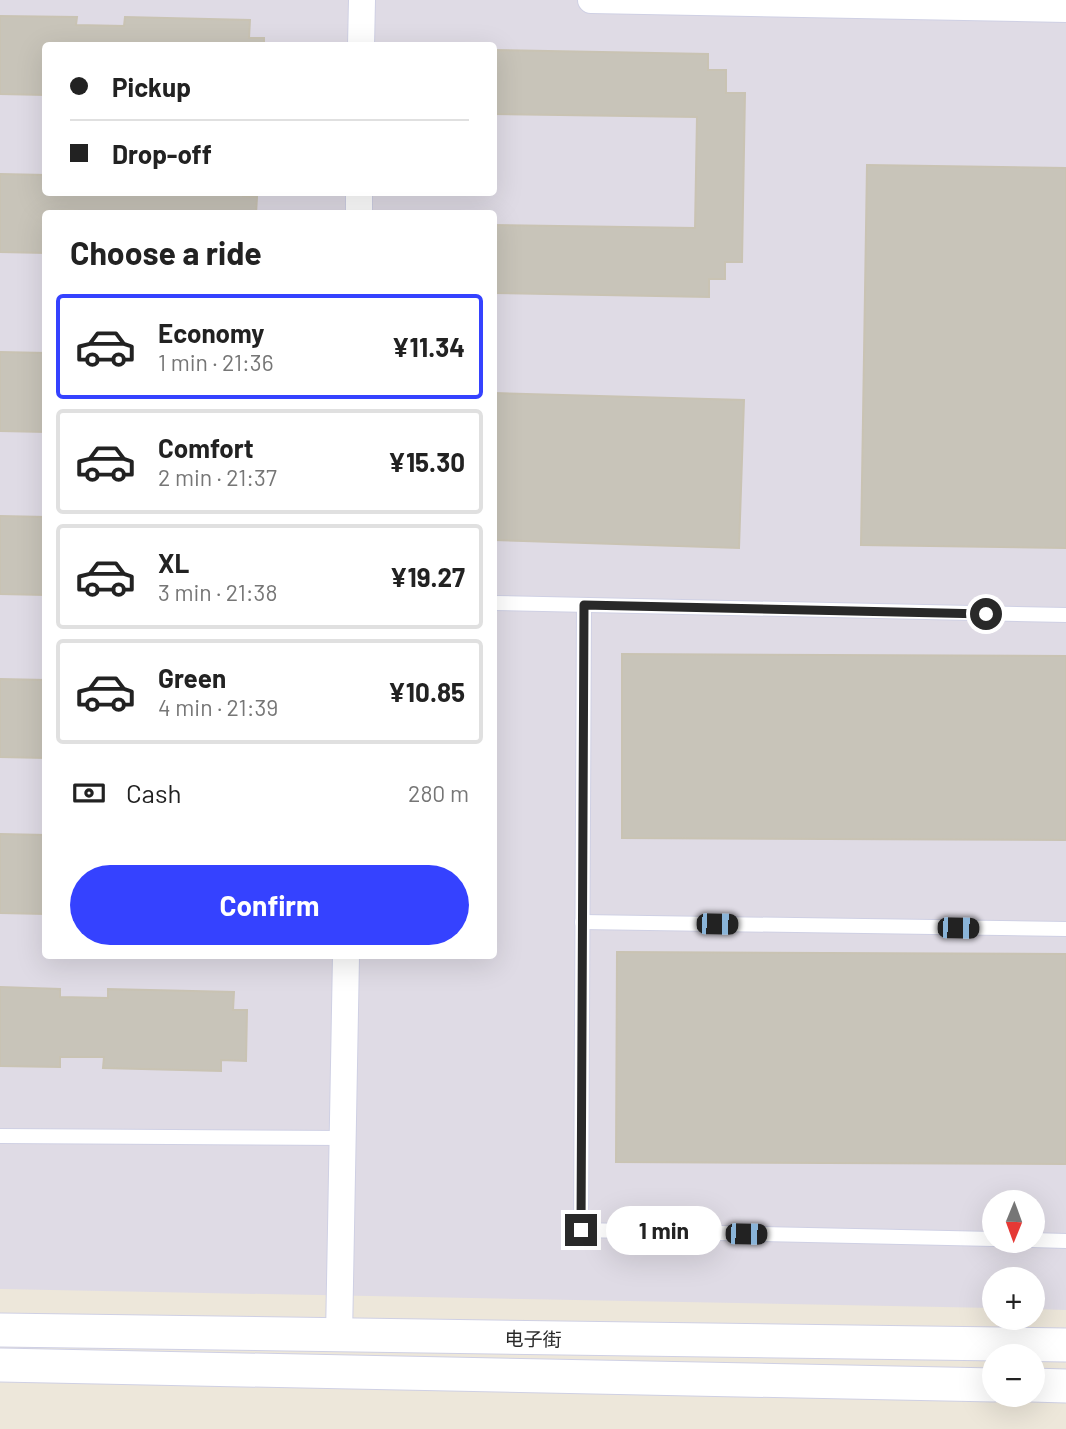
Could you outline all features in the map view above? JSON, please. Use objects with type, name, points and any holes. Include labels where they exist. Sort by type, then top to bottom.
[{"type":"street","points":[[362,0],[362,42]]},
{"type":"street","points":[[591,0],[1066,9]]},
{"type":"street","points":[[339,1337],[346,959]]},
{"type":"street","name":"电子街","points":[[0,1330],[339,1337],[1066,1345]]},
{"type":"street","name":"电子街","points":[[0,1365],[982,1385]]},
{"type":"street","points":[[1045,1385],[1066,1386]]},
{"type":"lane","points":[[497,603],[1066,615]]},
{"type":"lane","points":[[584,605],[581,1230],[982,1239]]},
{"type":"lane","points":[[582,922],[1066,929]]},
{"type":"lane","points":[[0,1136],[343,1138]]},
{"type":"lane","points":[[1045,1240],[1066,1241]]},
{"type":"shaded area","points":[[0,0],[1066,0],[1066,1310],[1045,1309],[1045,1267],[982,1267],[982,1308],[0,1289]]},
{"type":"building","points":[[0,16],[77,17],[76,25],[124,26],[125,17],[250,20],[249,38],[264,38],[264,42],[42,42],[42,95],[0,94]]},
{"type":"building","points":[[497,50],[708,54],[708,70],[726,70],[726,93],[745,93],[742,262],[725,262],[725,279],[709,279],[709,297],[497,293],[497,225],[695,228],[697,117],[497,114]]},
{"type":"building","points":[[867,165],[1066,168],[1066,548],[861,545]]},
{"type":"building","points":[[0,174],[42,175],[42,196],[257,197],[256,210],[42,210],[42,253],[0,252]]},
{"type":"building","points":[[0,352],[42,353],[42,432],[0,431]]},
{"type":"building","points":[[497,393],[744,400],[739,548],[497,540]]},
{"type":"building","points":[[0,516],[42,517],[42,595],[0,594]]},
{"type":"building","points":[[622,654],[1066,656],[1066,840],[622,838]]},
{"type":"building","points":[[0,679],[42,680],[42,758],[0,757]]},
{"type":"building","points":[[0,834],[42,835],[42,914],[0,913]]},
{"type":"building","points":[[617,952],[1066,954],[1066,1164],[616,1162]]},
{"type":"building","points":[[0,987],[60,989],[60,997],[108,998],[108,989],[234,992],[233,1010],[247,1010],[246,1061],[221,1060],[221,1071],[103,1068],[104,1057],[60,1057],[60,1067],[0,1066]]},
{"type":"route","points":[[581,1230],[584,605],[986,614]]}]
